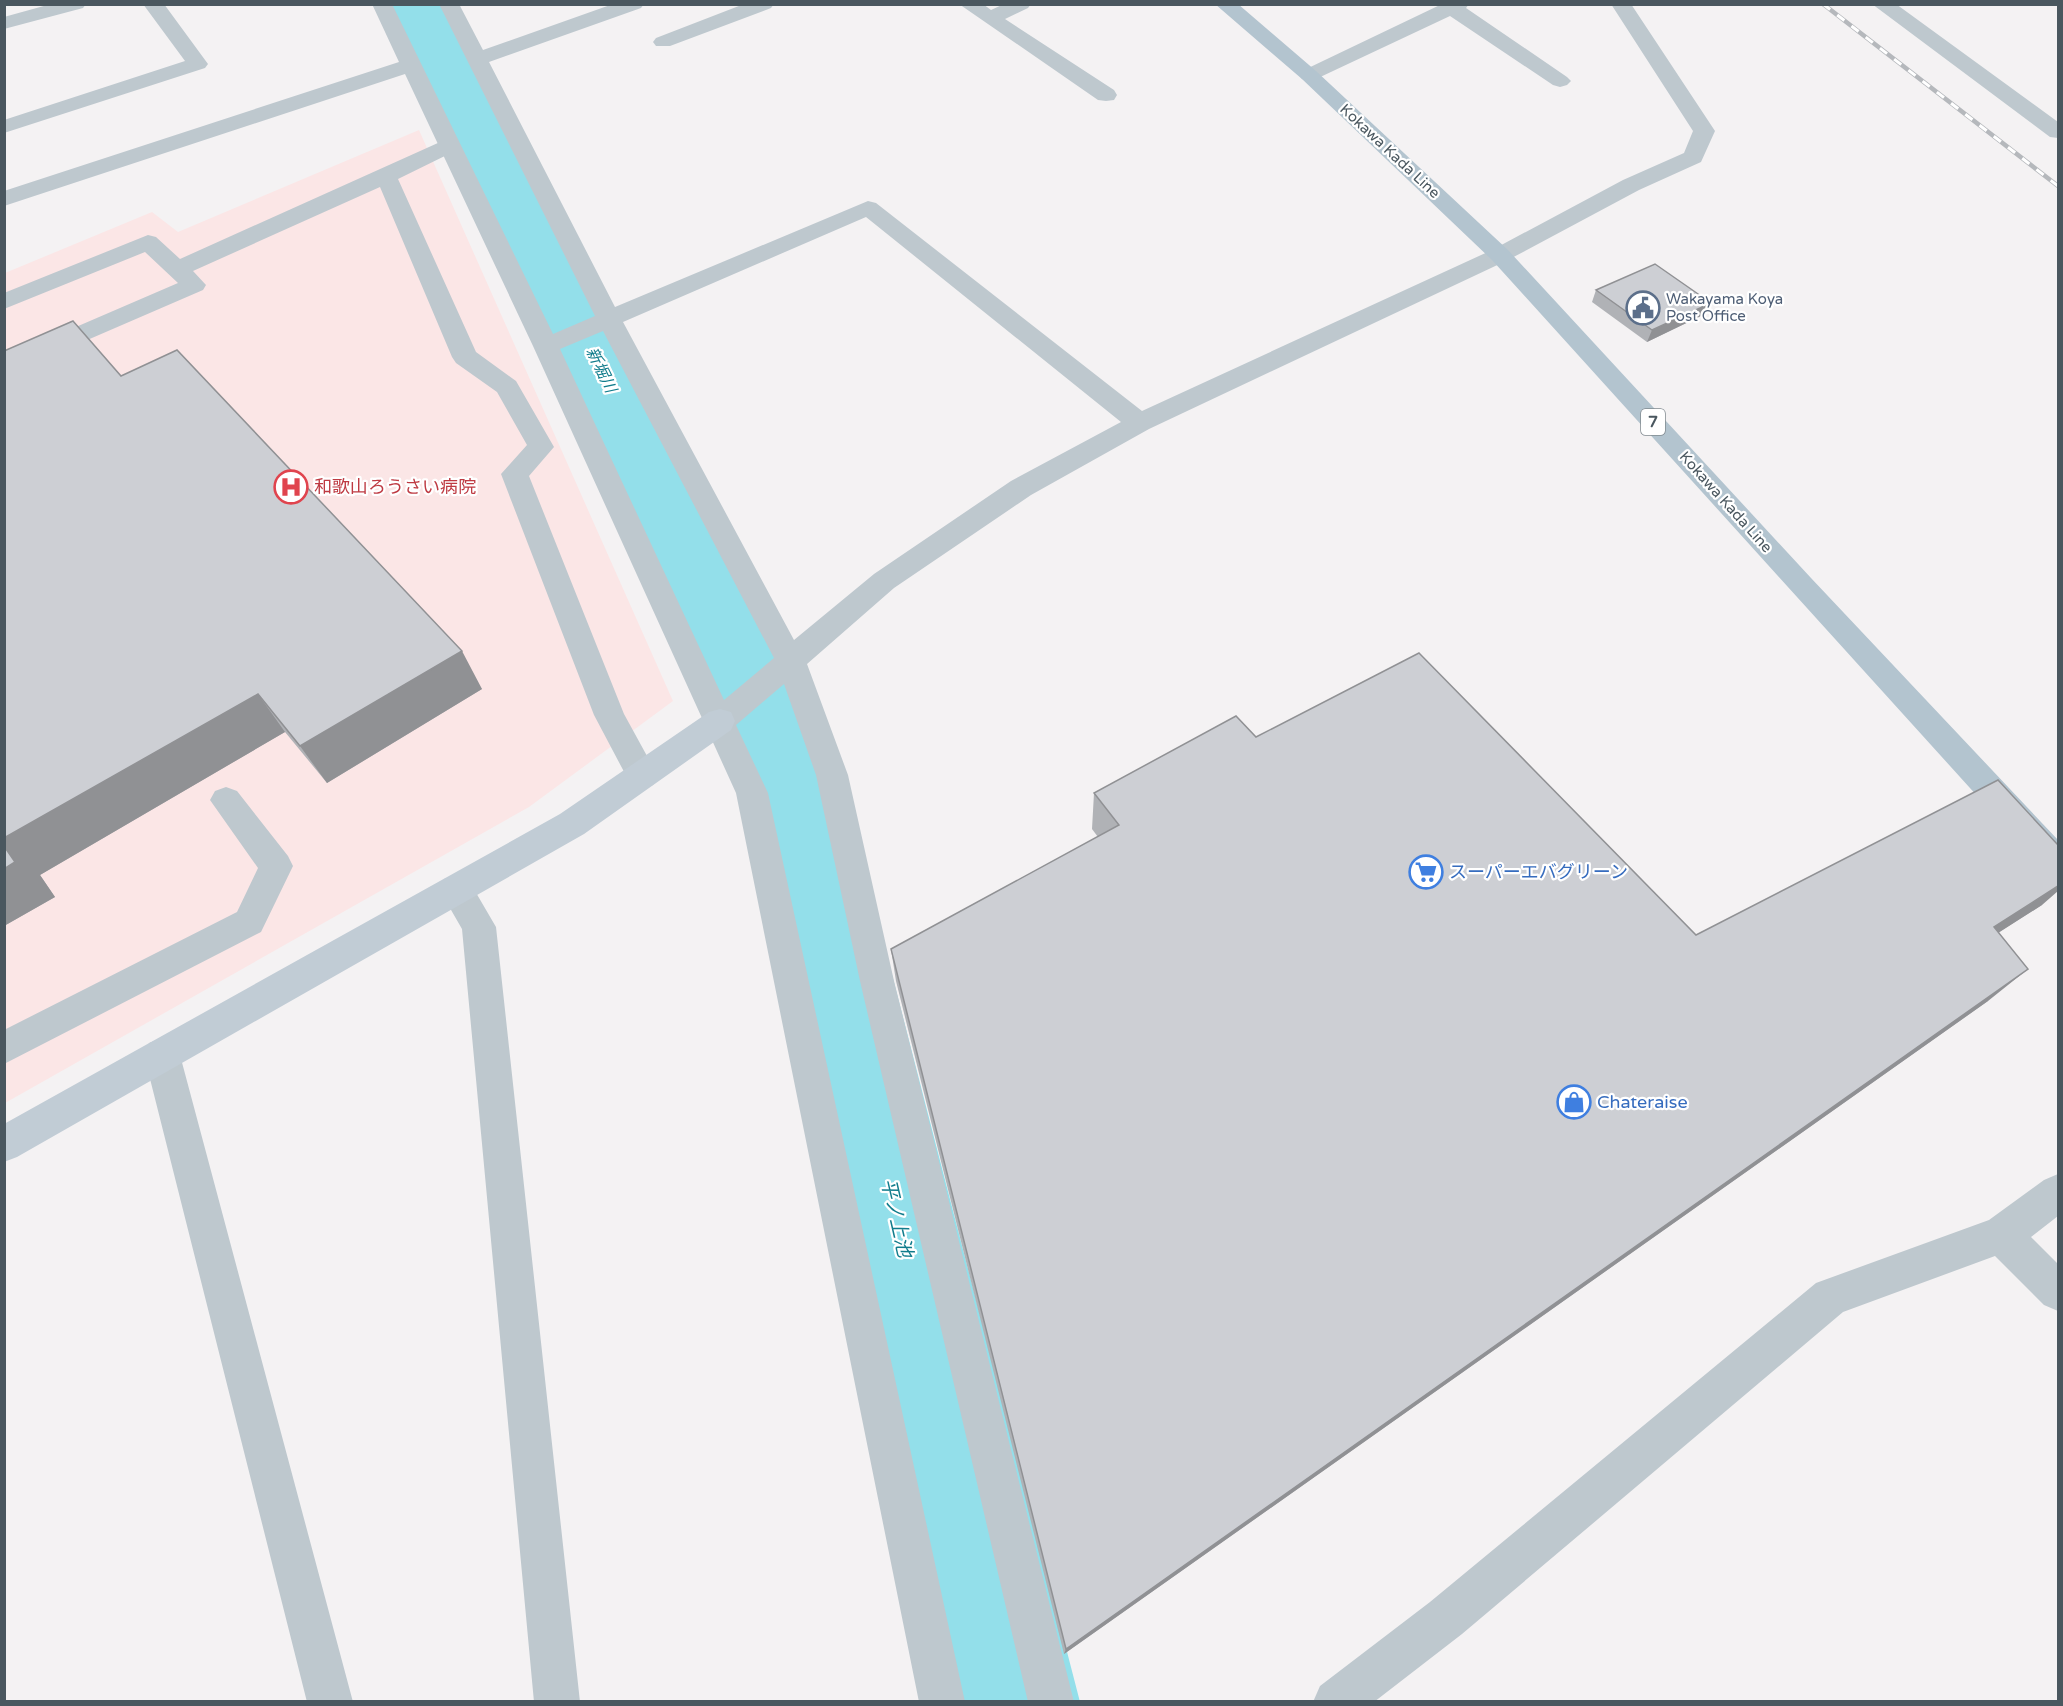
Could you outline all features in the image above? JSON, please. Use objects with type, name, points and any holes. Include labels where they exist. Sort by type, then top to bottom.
[{"type":"main road","name":"Kokawa Kada Line","points":[[1225,4],[1309,75],[1500,255],[2058,862]]},
{"type":"street","points":[[4,23],[76,4]]},
{"type":"street","points":[[4,127],[198,64],[153,4]]},
{"type":"street","points":[[382,4],[546,346],[752,793],[942,1701]]},
{"type":"street","points":[[449,4],[609,318],[790,660],[832,775],[880,993],[1051,1701]]},
{"type":"street","points":[[477,59],[634,4]]},
{"type":"street","points":[[663,42],[764,4]]},
{"type":"street","points":[[969,4],[1106,95]]},
{"type":"street","points":[[990,18],[1021,4]]},
{"type":"street","points":[[4,1144],[572,824],[720,722],[884,581],[1011,494],[1140,423],[1500,255],[1631,185],[1693,157],[1704,131],[1621,4]]},
{"type":"street","points":[[1882,4],[2058,132]]},
{"type":"street","points":[[1309,75],[1456,6],[1560,81]]},
{"type":"street","points":[[4,199],[411,65]]},
{"type":"street","points":[[4,368],[449,145]]},
{"type":"street","points":[[386,176],[465,357],[507,387],[541,447],[515,474],[609,715],[642,776]]},
{"type":"street","points":[[546,346],[868,208],[1140,423]]},
{"type":"street","points":[[4,302],[148,242],[185,277]]},
{"type":"street","points":[[4,1048],[249,922],[276,866],[226,800]]},
{"type":"street","points":[[456,889],[479,927],[557,1701]]},
{"type":"street","points":[[162,1055],[330,1701]]},
{"type":"street","points":[[1336,1701],[1446,1617],[1830,1297],[2001,1235],[2058,1193]]},
{"type":"street","points":[[2001,1235],[2058,1292]]},
{"type":"shaded area","name":"和歌山ろうさい病院","points":[[419,130],[673,701],[529,807],[5,1103],[5,273],[152,212],[178,232]]},
{"type":"building","points":[[1655,264],[1711,303],[1652,330],[1596,290]]},
{"type":"building","points":[[73,321],[121,376],[177,350],[462,651],[300,746],[258,694],[4,838],[4,351]]},
{"type":"building","points":[[1419,653],[1696,935],[1998,780],[2058,845],[2058,886],[1994,927],[2028,969],[1066,1649],[891,949],[1119,825],[1094,793],[1236,716],[1256,737]]},
{"type":"building","points":[[4,846],[15,862],[4,869]]},
{"type":"waterway","name":"平ノ上池","points":[[420,4],[782,735],[1009,1702]]},
{"type":"waterway","points":[[757,758],[782,735]]},
{"type":"railway","points":[[1823,4],[2058,186]]},
{"type":"place","name":"Wakayama Koya Post Office","points":[[1643,308]]},
{"type":"place","name":"和歌山ろうさい病院","points":[[291,487]]},
{"type":"place","name":"スーパーエバグリーン","points":[[1426,872]]},
{"type":"place","name":"Chateraise","points":[[1574,1102]]},
{"type":"water label","name":"新堀川","points":[[601,370]]}]
